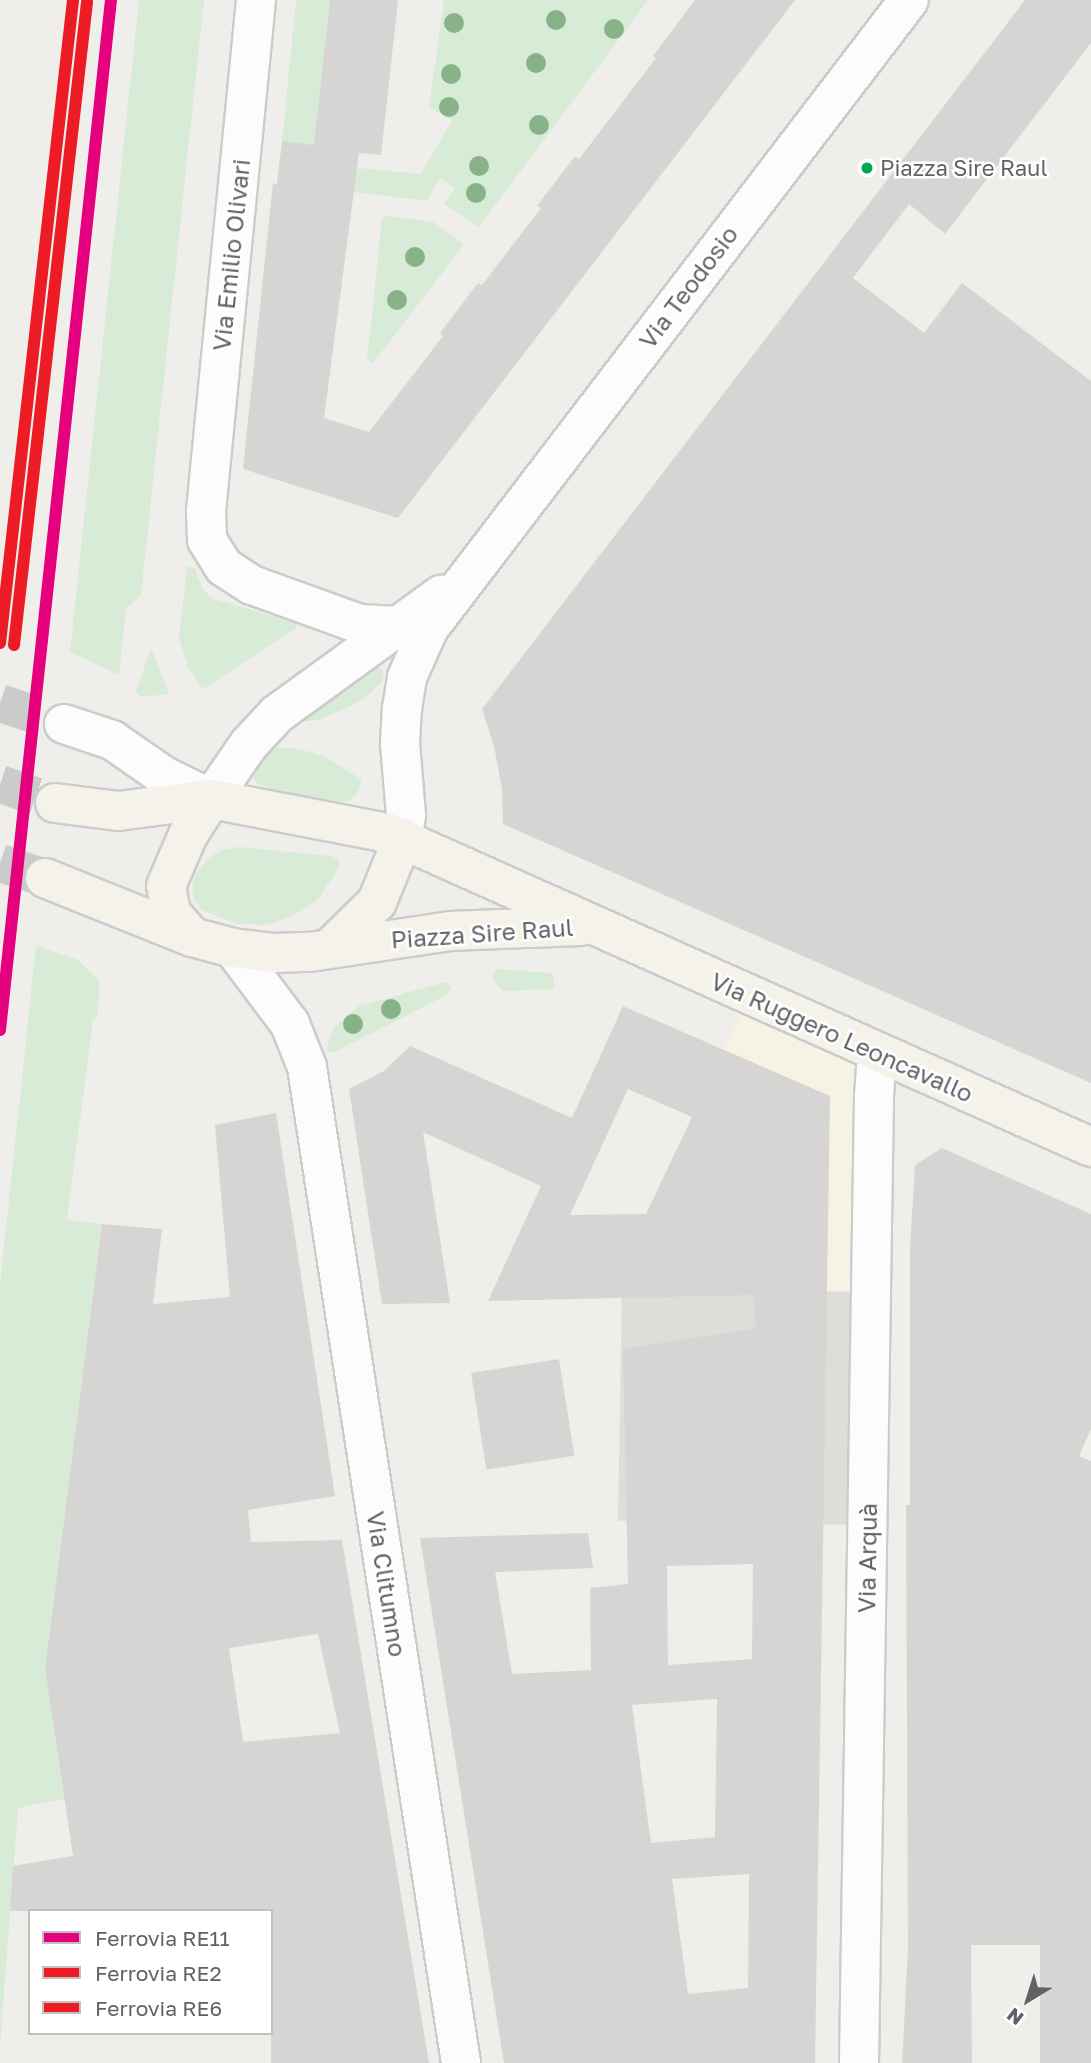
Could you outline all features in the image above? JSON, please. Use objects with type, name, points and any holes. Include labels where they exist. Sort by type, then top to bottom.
[{"type":"main road","name":"Piazza Sire Raul","points":[[55,803],[118,811],[211,799],[360,825],[403,838],[593,926]]},
{"type":"main road","points":[[192,937],[171,913],[166,886],[188,835],[211,799]]},
{"type":"main road","name":"Piazza Sire Raul","points":[[331,947],[377,902],[403,838]]},
{"type":"main road","name":"Piazza Sire Raul","points":[[45,878],[192,937],[233,948],[281,953],[310,952],[450,931],[593,926]]},
{"type":"main road","name":"Via Ruggero Leoncavallo","points":[[593,926],[1091,1147]]},
{"type":"street","name":"Via Emilio Olivari","points":[[256,0],[206,511],[207,540],[224,567],[242,580],[360,624],[400,626]]},
{"type":"street","name":"Via Teodosio","points":[[468,575],[909,0]]},
{"type":"street","points":[[64,724],[112,740],[164,776],[211,799],[249,744],[277,714],[468,575]]},
{"type":"street","name":"Piazza Sire Raul","points":[[403,838],[406,815],[401,735],[407,677],[429,628],[468,575]]},
{"type":"street","name":"Via Clitumno","points":[[233,948],[290,1024],[307,1067],[460,2063]]},
{"type":"street","name":"Via Arquà","points":[[859,2063],[873,1110],[877,1053]]},
{"type":"shaded area","points":[[749,996],[868,1048],[865,1292],[606,1299]]},
{"type":"shaded area","points":[[622,1288],[865,1292],[861,1525],[618,1521]]},
{"type":"green space","points":[[139,0],[204,0],[141,595],[126,608],[119,675],[70,652]]},
{"type":"green space","points":[[296,0],[330,0],[324,58],[323,146],[282,141]]},
{"type":"green space","points":[[444,0],[648,0],[479,227],[444,204],[455,188],[440,178],[427,201],[353,192],[357,168],[421,174],[452,120],[429,107]]},
{"type":"green space","points":[[386,216],[433,222],[463,243],[463,246],[373,363],[367,360],[382,219]]},
{"type":"green space","points":[[187,566],[195,568],[202,588],[213,599],[297,623],[296,628],[204,689],[188,667],[179,639]]},
{"type":"green space","points":[[151,648],[169,694],[141,697],[136,692]]},
{"type":"green space","points":[[376,667],[382,669],[384,679],[363,700],[320,720],[293,722]]},
{"type":"green space","points":[[269,746],[299,749],[326,757],[362,780],[358,793],[350,800],[340,802],[286,796],[257,783],[250,774]]},
{"type":"green space","points":[[239,847],[331,856],[338,859],[339,867],[317,901],[296,914],[268,925],[237,924],[202,910],[194,899],[192,887],[195,874],[207,859],[222,850]]},
{"type":"green space","points":[[36,946],[78,960],[100,981],[97,1019],[93,1019],[67,1220],[102,1224],[45,1669],[64,1799],[18,1808],[0,2047],[0,1285]]},
{"type":"green space","points":[[498,969],[553,973],[554,989],[503,991],[493,981],[493,973]]},
{"type":"green space","points":[[446,982],[451,987],[447,995],[332,1053],[326,1050],[334,1027],[359,1006]]},
{"type":"building","points":[[330,0],[398,0],[381,155],[359,153],[324,418],[369,432],[443,336],[440,333],[478,283],[482,285],[541,208],[537,206],[575,156],[579,159],[656,58],[653,56],[695,0],[795,0],[398,518],[243,469],[273,183],[277,184],[282,141],[314,145]]},
{"type":"building","points":[[1025,0],[1091,0],[1091,43],[945,234],[909,204],[853,278],[924,333],[962,283],[1091,381],[1091,1083],[503,824],[502,789],[494,746],[482,709]]},
{"type":"building","points":[[623,1006],[830,1096],[815,2063],[504,2063],[420,1538],[588,1533],[593,1568],[495,1572],[512,1674],[591,1670],[590,1588],[628,1584],[623,1349],[756,1328],[753,1295],[488,1301],[541,1186],[423,1132],[450,1303],[382,1304],[349,1089],[384,1071],[410,1046],[572,1118]],"holes":[[[628,1089],[692,1117],[646,1214],[570,1215]],[[753,1564],[752,1659],[668,1665],[667,1566]],[[717,1699],[715,1837],[651,1843],[632,1705]],[[749,1874],[748,1988],[688,1994],[672,1879]]]},
{"type":"building","points":[[276,1113],[335,1496],[248,1510],[251,1542],[342,1540],[429,2063],[271,2063],[273,1909],[10,1911],[13,1866],[73,1856],[45,1669],[102,1224],[162,1229],[153,1304],[230,1297],[215,1125]],"holes":[[[318,1634],[340,1733],[243,1742],[229,1648]]]},
{"type":"building","points":[[942,1148],[1091,1214],[1091,1429],[1079,1456],[1091,1461],[1091,2063],[1040,2063],[1040,1945],[971,1945],[972,2063],[902,2063],[908,1948],[906,1505],[910,1505],[910,1247],[915,1165]]},
{"type":"building","points":[[559,1359],[574,1456],[486,1470],[471,1373]]},
{"type":"tunnel","points":[[0,703],[64,724]]},
{"type":"tunnel","points":[[0,784],[55,803]]},
{"type":"tunnel","points":[[0,863],[45,878]]},
{"type":"rail line","name":"RE2","points":[[0,643],[73,0]]},
{"type":"rail line","name":"RE11","points":[[0,1030],[111,0]]},
{"type":"rail line","name":"RE6","points":[[14,645],[87,2]]},
{"type":"place","name":"Piazza Sire Raul","points":[[867,168]]}]
